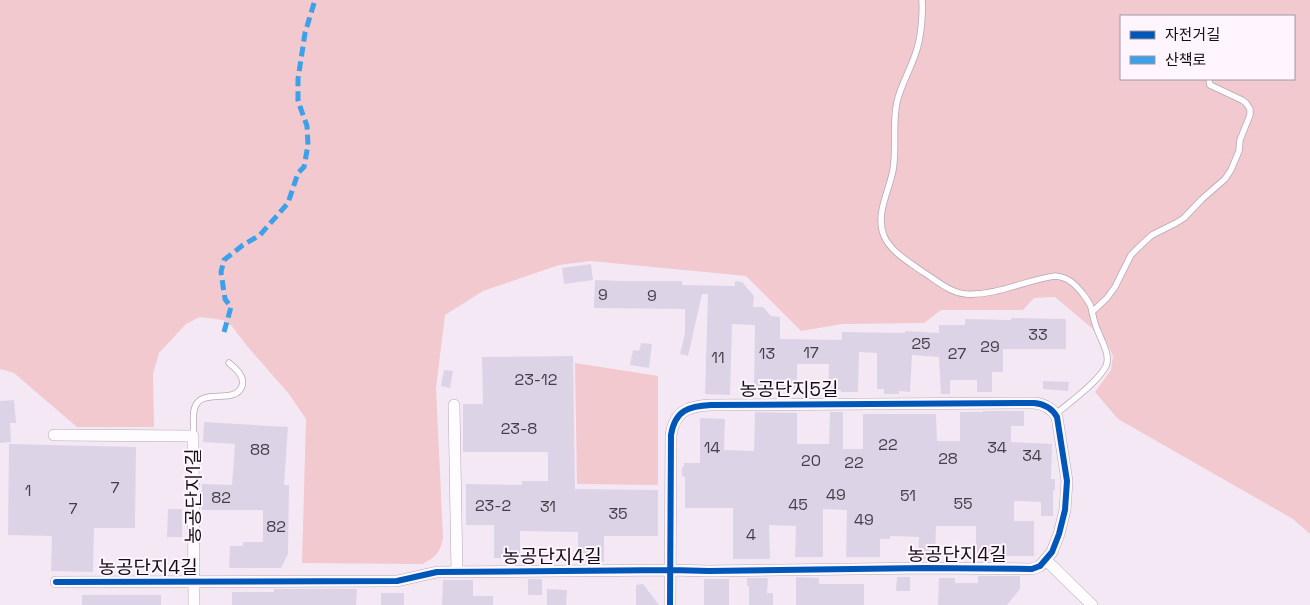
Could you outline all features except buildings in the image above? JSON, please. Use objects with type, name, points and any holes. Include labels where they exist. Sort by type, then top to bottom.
[{"type":"street","name":"농공단지5길","points":[[670,605],[671,435],[678,416],[691,407],[711,405],[1034,403],[1047,406],[1056,414]]},
{"type":"street","points":[[454,405],[457,572]]},
{"type":"street","points":[[1056,414],[1059,420],[1066,467],[1067,497],[1063,522],[1056,543],[1046,560],[1092,605]]},
{"type":"street","name":"농공단지1길","points":[[54,435],[193,436],[194,605]]},
{"type":"street","name":"농공단지4길","points":[[56,582],[397,581],[437,572],[925,568],[1032,569],[1040,566],[1046,560]]},
{"type":"lane","points":[[922,0],[917,49],[896,105],[893,168],[881,214],[885,237],[890,246],[898,253],[941,284],[964,294],[990,292],[1049,276],[1062,276],[1074,283],[1088,302],[1106,352],[1107,363],[1094,381],[1056,414]]},
{"type":"lane","points":[[1092,312],[1107,298],[1115,287],[1131,255],[1152,235],[1184,218],[1225,179],[1231,170],[1239,151],[1240,140],[1250,115],[1250,109],[1242,100],[1210,85],[1208,80]]},
{"type":"lane","points":[[193,436],[194,408],[198,402],[204,398],[233,395],[239,391],[242,385],[242,378],[230,363]]},
{"type":"shaded area","points":[[0,0],[1310,0],[1310,534],[1293,519],[1118,419],[1095,392],[1111,370],[1113,356],[1106,340],[1055,297],[1034,298],[1023,310],[941,310],[924,323],[842,324],[801,331],[746,276],[591,261],[559,265],[483,291],[445,315],[436,388],[443,538],[436,554],[422,564],[302,563],[306,419],[289,394],[231,325],[223,320],[200,317],[186,324],[159,353],[153,374],[154,427],[77,427],[14,373],[0,369]]},
{"type":"shaded area","points":[[575,363],[658,376],[658,485],[577,484]]},
{"type":"marked path","points":[[224,332],[231,307],[225,299],[221,272],[224,260],[260,235],[288,203],[298,173],[304,167],[308,145],[307,126],[298,101],[298,79],[305,33],[315,0]]},
{"type":"cycle path","points":[[56,582],[397,581],[437,572],[671,570],[709,571],[925,568],[1032,569],[1040,566],[1052,552],[1065,510],[1067,481],[1057,417],[1048,407],[1034,403],[711,405],[690,408],[684,411],[676,420],[671,435],[670,605]]}]
